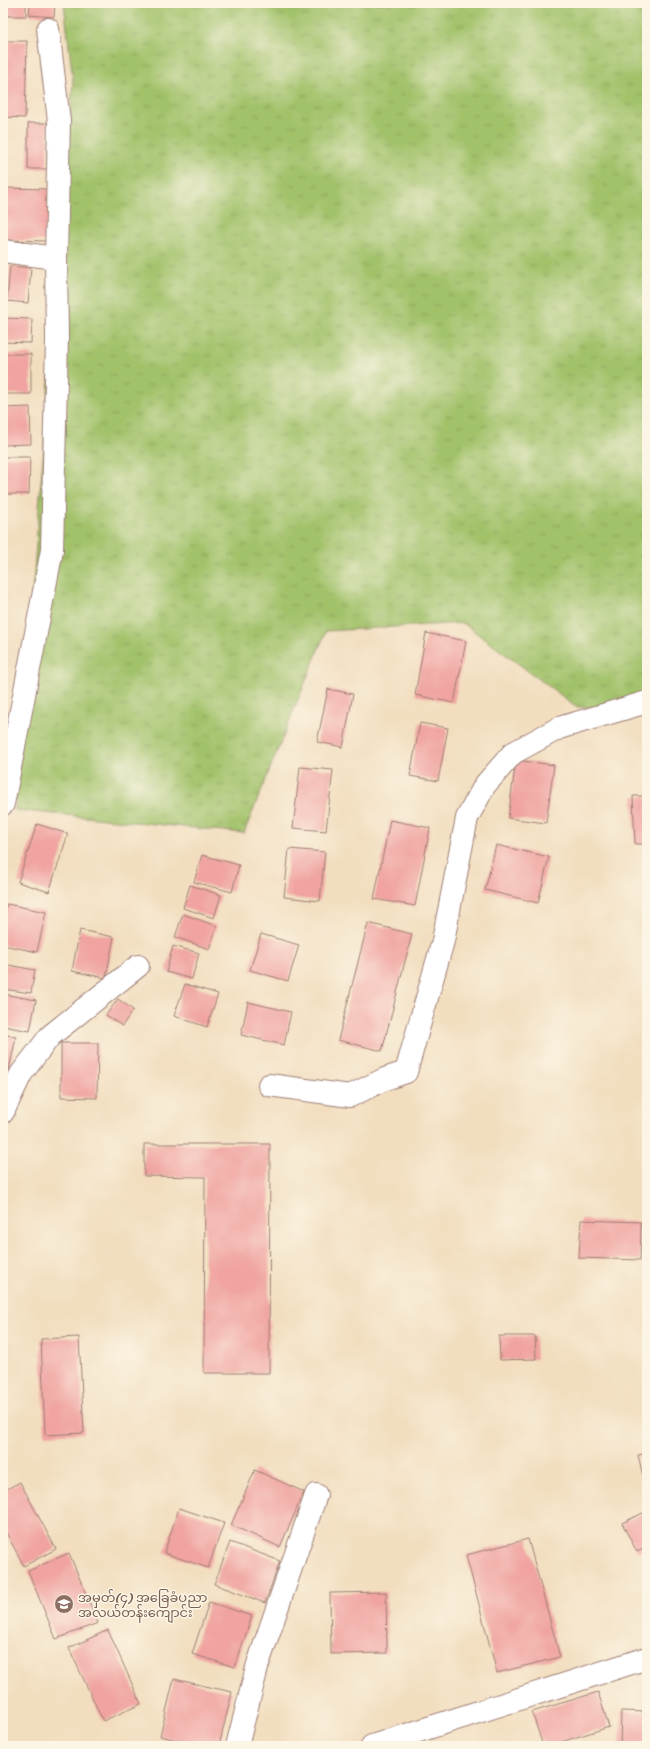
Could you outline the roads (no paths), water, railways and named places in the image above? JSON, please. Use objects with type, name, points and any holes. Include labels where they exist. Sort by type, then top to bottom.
[{"type":"street","points":[[3,804],[52,550],[57,339],[56,258],[59,121],[48,29]]},
{"type":"street","points":[[3,251],[56,258]]},
{"type":"street","points":[[268,1085],[350,1096],[385,1079],[406,1072],[443,941],[467,818],[485,785],[513,753],[559,728],[647,702]]},
{"type":"street","points":[[3,1112],[21,1074],[50,1036],[138,966]]},
{"type":"street","points":[[237,1746],[258,1664],[316,1495]]},
{"type":"street","points":[[372,1746],[647,1658]]},
{"type":"place","name":"အမှတ်(၄) အခြေခံပညာ အလယ်တန်းကျောင်း","points":[[64,1604]]}]
